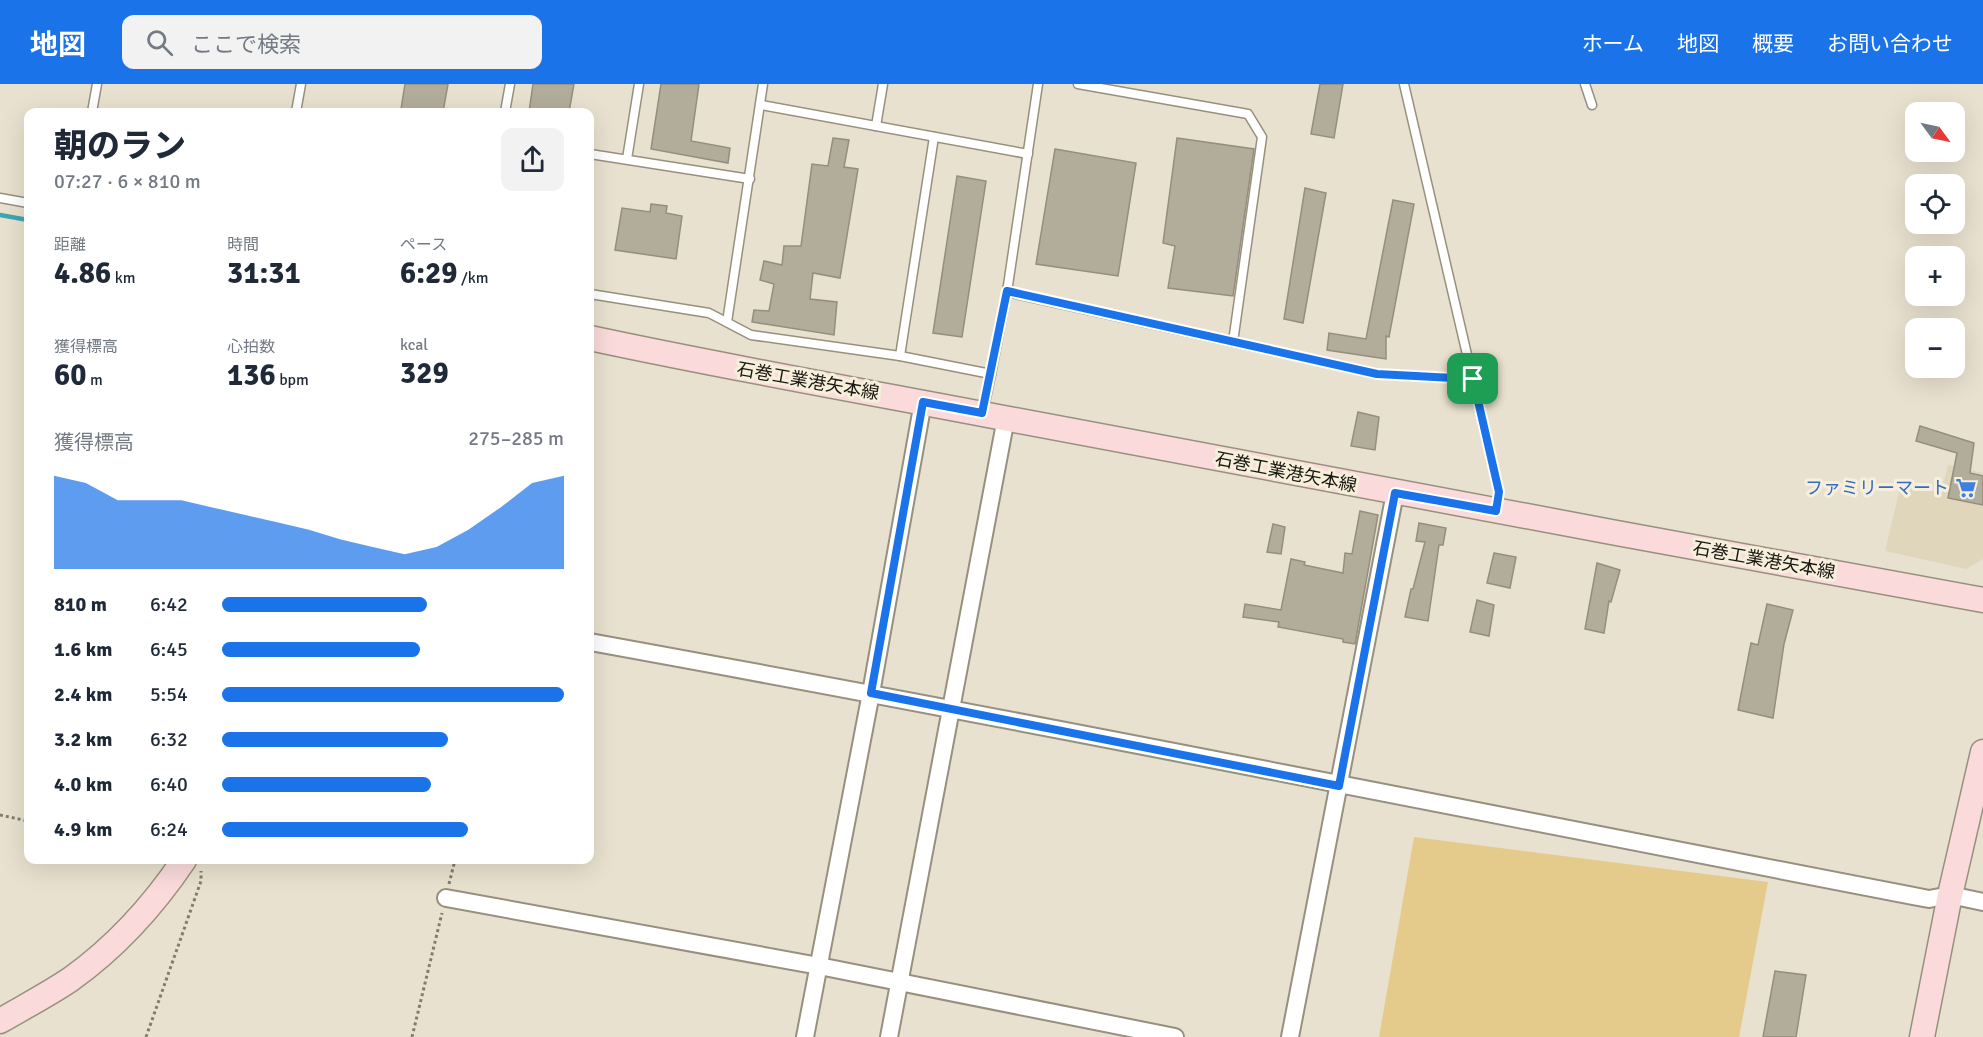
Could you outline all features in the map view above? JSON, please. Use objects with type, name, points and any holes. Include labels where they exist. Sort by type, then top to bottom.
[{"type":"main road","name":"石巻工業港矢本線","points":[[594,339],[692,360],[982,413],[1395,493],[1983,600]]},
{"type":"main road","points":[[1922,1037],[1950,896],[1983,752]]},
{"type":"main road","points":[[0,1021],[70,980],[113,946],[190,864]]},
{"type":"street","points":[[805,1037],[871,693],[923,402]]},
{"type":"street","points":[[889,1037],[1006,418]]},
{"type":"street","points":[[1290,1037],[1395,493]]},
{"type":"street","points":[[594,643],[951,708],[1339,786],[1929,899],[1950,896],[1983,902]]},
{"type":"street","points":[[446,898],[819,966],[1175,1037]]},
{"type":"lane","points":[[93,108],[97,84]]},
{"type":"lane","points":[[297,108],[300,84]]},
{"type":"lane","points":[[506,108],[510,84]]},
{"type":"lane","points":[[627,159],[639,84]]},
{"type":"lane","points":[[727,322],[764,84]]},
{"type":"lane","points":[[876,126],[883,84]]},
{"type":"lane","points":[[982,413],[992,374],[1007,291],[1038,84]]},
{"type":"lane","points":[[1078,84],[1248,114],[1262,137],[1233,342]]},
{"type":"lane","points":[[1404,84],[1499,492],[1496,511]]},
{"type":"lane","points":[[1585,84],[1592,105]]},
{"type":"lane","points":[[760,105],[1028,154]]},
{"type":"lane","points":[[900,356],[934,137]]},
{"type":"lane","points":[[594,155],[750,179]]},
{"type":"lane","points":[[0,198],[24,202]]},
{"type":"lane","points":[[1007,291],[1377,374],[1473,379]]},
{"type":"lane","points":[[594,295],[709,313],[751,335],[900,356],[992,374]]},
{"type":"path","points":[[0,815],[24,820]]},
{"type":"path","points":[[146,1037],[201,881],[193,864]]},
{"type":"path","points":[[412,1037],[454,864]]},
{"type":"shaded area","points":[[1948,465],[1983,473],[1983,559],[1966,569],[1885,551],[1901,484],[1941,493]]},
{"type":"shaded area","points":[[1414,837],[1768,882],[1739,1037],[1379,1037]]},
{"type":"building","points":[[405,84],[448,84],[444,108],[401,108]]},
{"type":"building","points":[[533,84],[574,84],[570,108],[530,108]]},
{"type":"building","points":[[661,84],[699,84],[691,141],[730,148],[728,163],[651,149]]},
{"type":"building","points":[[1320,84],[1343,84],[1334,138],[1311,134]]},
{"type":"building","points":[[833,138],[849,140],[844,167],[858,169],[840,278],[813,273],[810,299],[837,302],[834,335],[752,322],[754,310],[769,311],[774,284],[760,280],[764,261],[782,265],[784,246],[801,246],[812,164],[828,166]]},
{"type":"building","points":[[1177,138],[1254,149],[1233,296],[1168,288],[1175,246],[1163,243]]},
{"type":"building","points":[[1055,149],[1136,163],[1118,276],[1036,264]]},
{"type":"building","points":[[957,176],[986,181],[962,337],[933,333]]},
{"type":"building","points":[[1305,188],[1326,193],[1303,323],[1284,319]]},
{"type":"building","points":[[1393,200],[1414,204],[1389,337],[1386,336],[1386,359],[1327,350],[1329,333],[1366,339]]},
{"type":"building","points":[[651,204],[667,206],[666,213],[682,216],[676,259],[615,250],[622,208],[650,212]]},
{"type":"building","points":[[1358,412],[1379,417],[1375,450],[1351,446]]},
{"type":"building","points":[[1920,426],[1974,443],[1970,473],[1983,476],[1983,505],[1948,498],[1957,453],[1916,441]]},
{"type":"building","points":[[1360,511],[1378,515],[1355,644],[1343,642],[1343,639],[1278,627],[1279,622],[1243,617],[1245,604],[1281,610],[1291,559],[1305,562],[1304,565],[1343,573],[1345,553],[1352,554]]},
{"type":"building","points":[[1419,523],[1446,528],[1443,545],[1439,545],[1428,621],[1405,617],[1425,542],[1416,541]]},
{"type":"building","points":[[1273,524],[1285,527],[1281,554],[1267,552]]},
{"type":"building","points":[[1494,553],[1516,557],[1510,588],[1487,583]]},
{"type":"building","points":[[1597,563],[1620,570],[1611,602],[1609,601],[1604,633],[1585,629]]},
{"type":"building","points":[[1477,600],[1494,605],[1489,636],[1470,632]]},
{"type":"building","points":[[1767,604],[1793,610],[1784,644],[1773,718],[1738,710],[1751,643],[1758,645]]},
{"type":"building","points":[[1775,971],[1806,975],[1796,1037],[1763,1037]]},
{"type":"waterway","points":[[0,215],[24,219]]},
{"type":"place","name":"ファミリーマート","points":[[1966,488]]},
{"type":"route","points":[[1007,291],[1377,374],[1473,379],[1499,492],[1496,511],[1395,493],[1339,786],[871,693],[923,402],[982,413],[992,374],[1007,291]]}]
